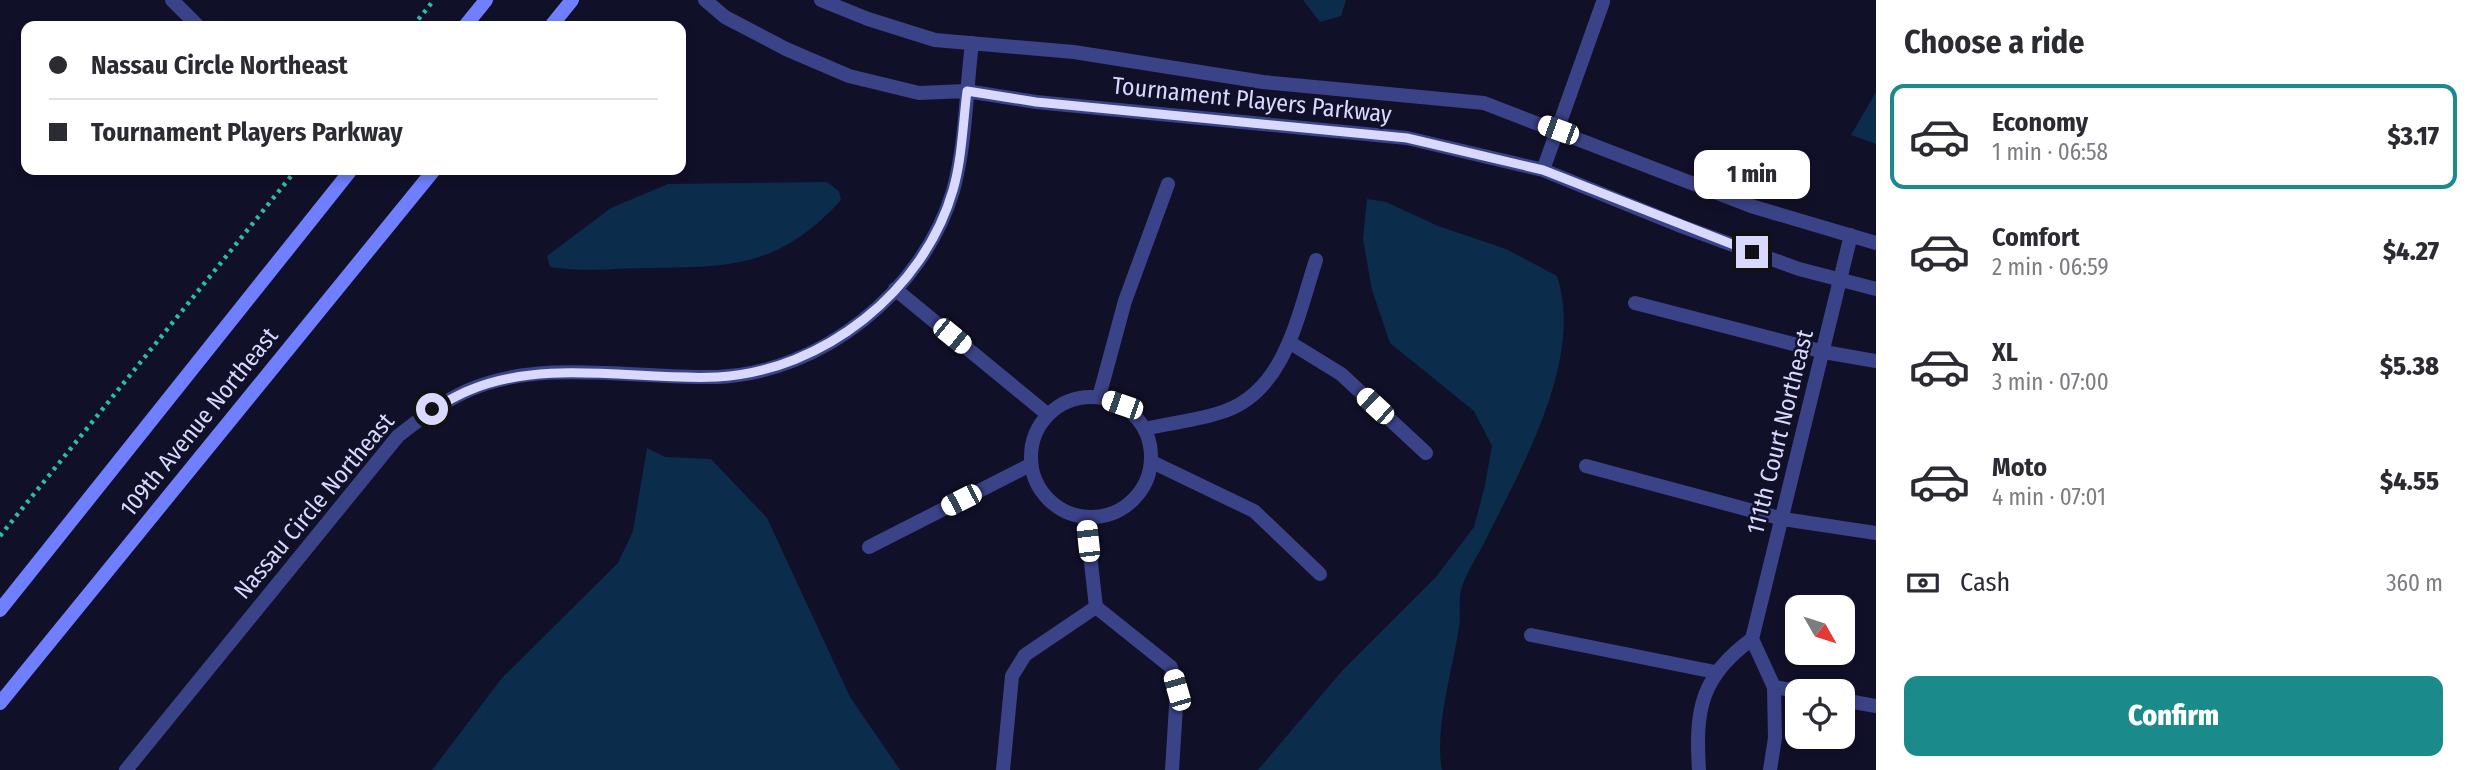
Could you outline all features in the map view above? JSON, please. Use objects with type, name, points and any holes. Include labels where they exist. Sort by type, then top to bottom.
[{"type":"main road","points":[[469,21],[486,0]]},
{"type":"main road","points":[[555,21],[572,0]]},
{"type":"main road","name":"109th Avenue Northeast","points":[[0,610],[347,175]]},
{"type":"main road","name":"109th Avenue Northeast","points":[[0,703],[430,175]]},
{"type":"street","points":[[172,0],[193,21]]},
{"type":"street","name":"Tournament Players Parkway","points":[[705,0],[725,17],[786,49],[849,76],[919,93],[967,91],[1036,102],[1407,138],[1543,170],[1681,226],[1799,269],[1876,289]]},
{"type":"street","name":"Tournament Players Parkway","points":[[821,0],[868,19],[934,40],[1074,52],[1263,82],[1484,103],[1751,206],[1876,243]]},
{"type":"street","points":[[1543,170],[1604,1]]},
{"type":"street","name":"Nassau Circle Northeast","points":[[126,770],[398,436],[432,409],[472,389],[517,377],[566,374],[719,377],[772,368],[817,350],[852,328],[895,289],[928,247],[953,189],[972,43]]},
{"type":"street","points":[[1099,397],[1125,300],[1168,184]]},
{"type":"street","name":"111th Court Northeast","points":[[1752,639],[1851,236]]},
{"type":"street","points":[[1145,429],[1225,411],[1251,398],[1273,374],[1289,342],[1316,260]]},
{"type":"street","points":[[895,289],[1047,414]]},
{"type":"street","points":[[1635,303],[1824,352],[1876,361]]},
{"type":"street","points":[[1289,342],[1341,374],[1426,453]]},
{"type":"street","points":[[1099,397],[1122,405],[1136,416],[1145,429],[1152,462],[1145,486],[1125,508],[1086,519],[1061,512],[1040,492],[1030,465],[1031,444],[1047,414],[1077,398],[1099,397]]},
{"type":"street","points":[[1152,462],[1254,511],[1320,575]]},
{"type":"street","points":[[869,547],[1030,465]]},
{"type":"street","points":[[1586,466],[1783,519],[1876,534]]},
{"type":"street","points":[[1086,519],[1096,607],[1171,667],[1177,690],[1172,770]]},
{"type":"street","points":[[1003,770],[1012,676],[1025,655],[1096,607]]},
{"type":"street","points":[[1531,635],[1715,672]]},
{"type":"street","points":[[1699,770],[1698,736],[1703,700],[1715,672],[1730,655],[1752,639],[1774,687],[1775,738],[1770,770]]},
{"type":"street","points":[[1774,687],[1785,689]]},
{"type":"street","points":[[1855,702],[1876,706]]},
{"type":"path","points":[[417,21],[434,0]]},
{"type":"path","points":[[0,536],[292,175]]},
{"type":"water","points":[[1303,0],[1346,0],[1341,16],[1320,22]]},
{"type":"water","points":[[1876,92],[1876,144],[1851,135]]},
{"type":"water","points":[[827,182],[839,191],[841,200],[796,240],[750,260],[701,267],[586,270],[550,267],[547,256],[611,208],[668,184]]},
{"type":"water","points":[[1367,199],[1386,202],[1438,226],[1506,249],[1557,276],[1563,308],[1563,341],[1546,410],[1517,477],[1461,590],[1459,627],[1442,718],[1442,770],[1258,770],[1342,671],[1436,577],[1474,527],[1485,485],[1492,446],[1474,411],[1390,343],[1372,290],[1363,239]]},
{"type":"water","points":[[647,448],[665,457],[711,459],[767,518],[850,697],[900,770],[432,770],[502,678],[618,563],[633,531]]},
{"type":"route","points":[[432,409],[472,389],[517,377],[566,374],[719,377],[772,368],[817,350],[864,321],[922,257],[939,227],[953,189],[967,91],[1036,102],[1407,138],[1543,170],[1752,252]]}]
